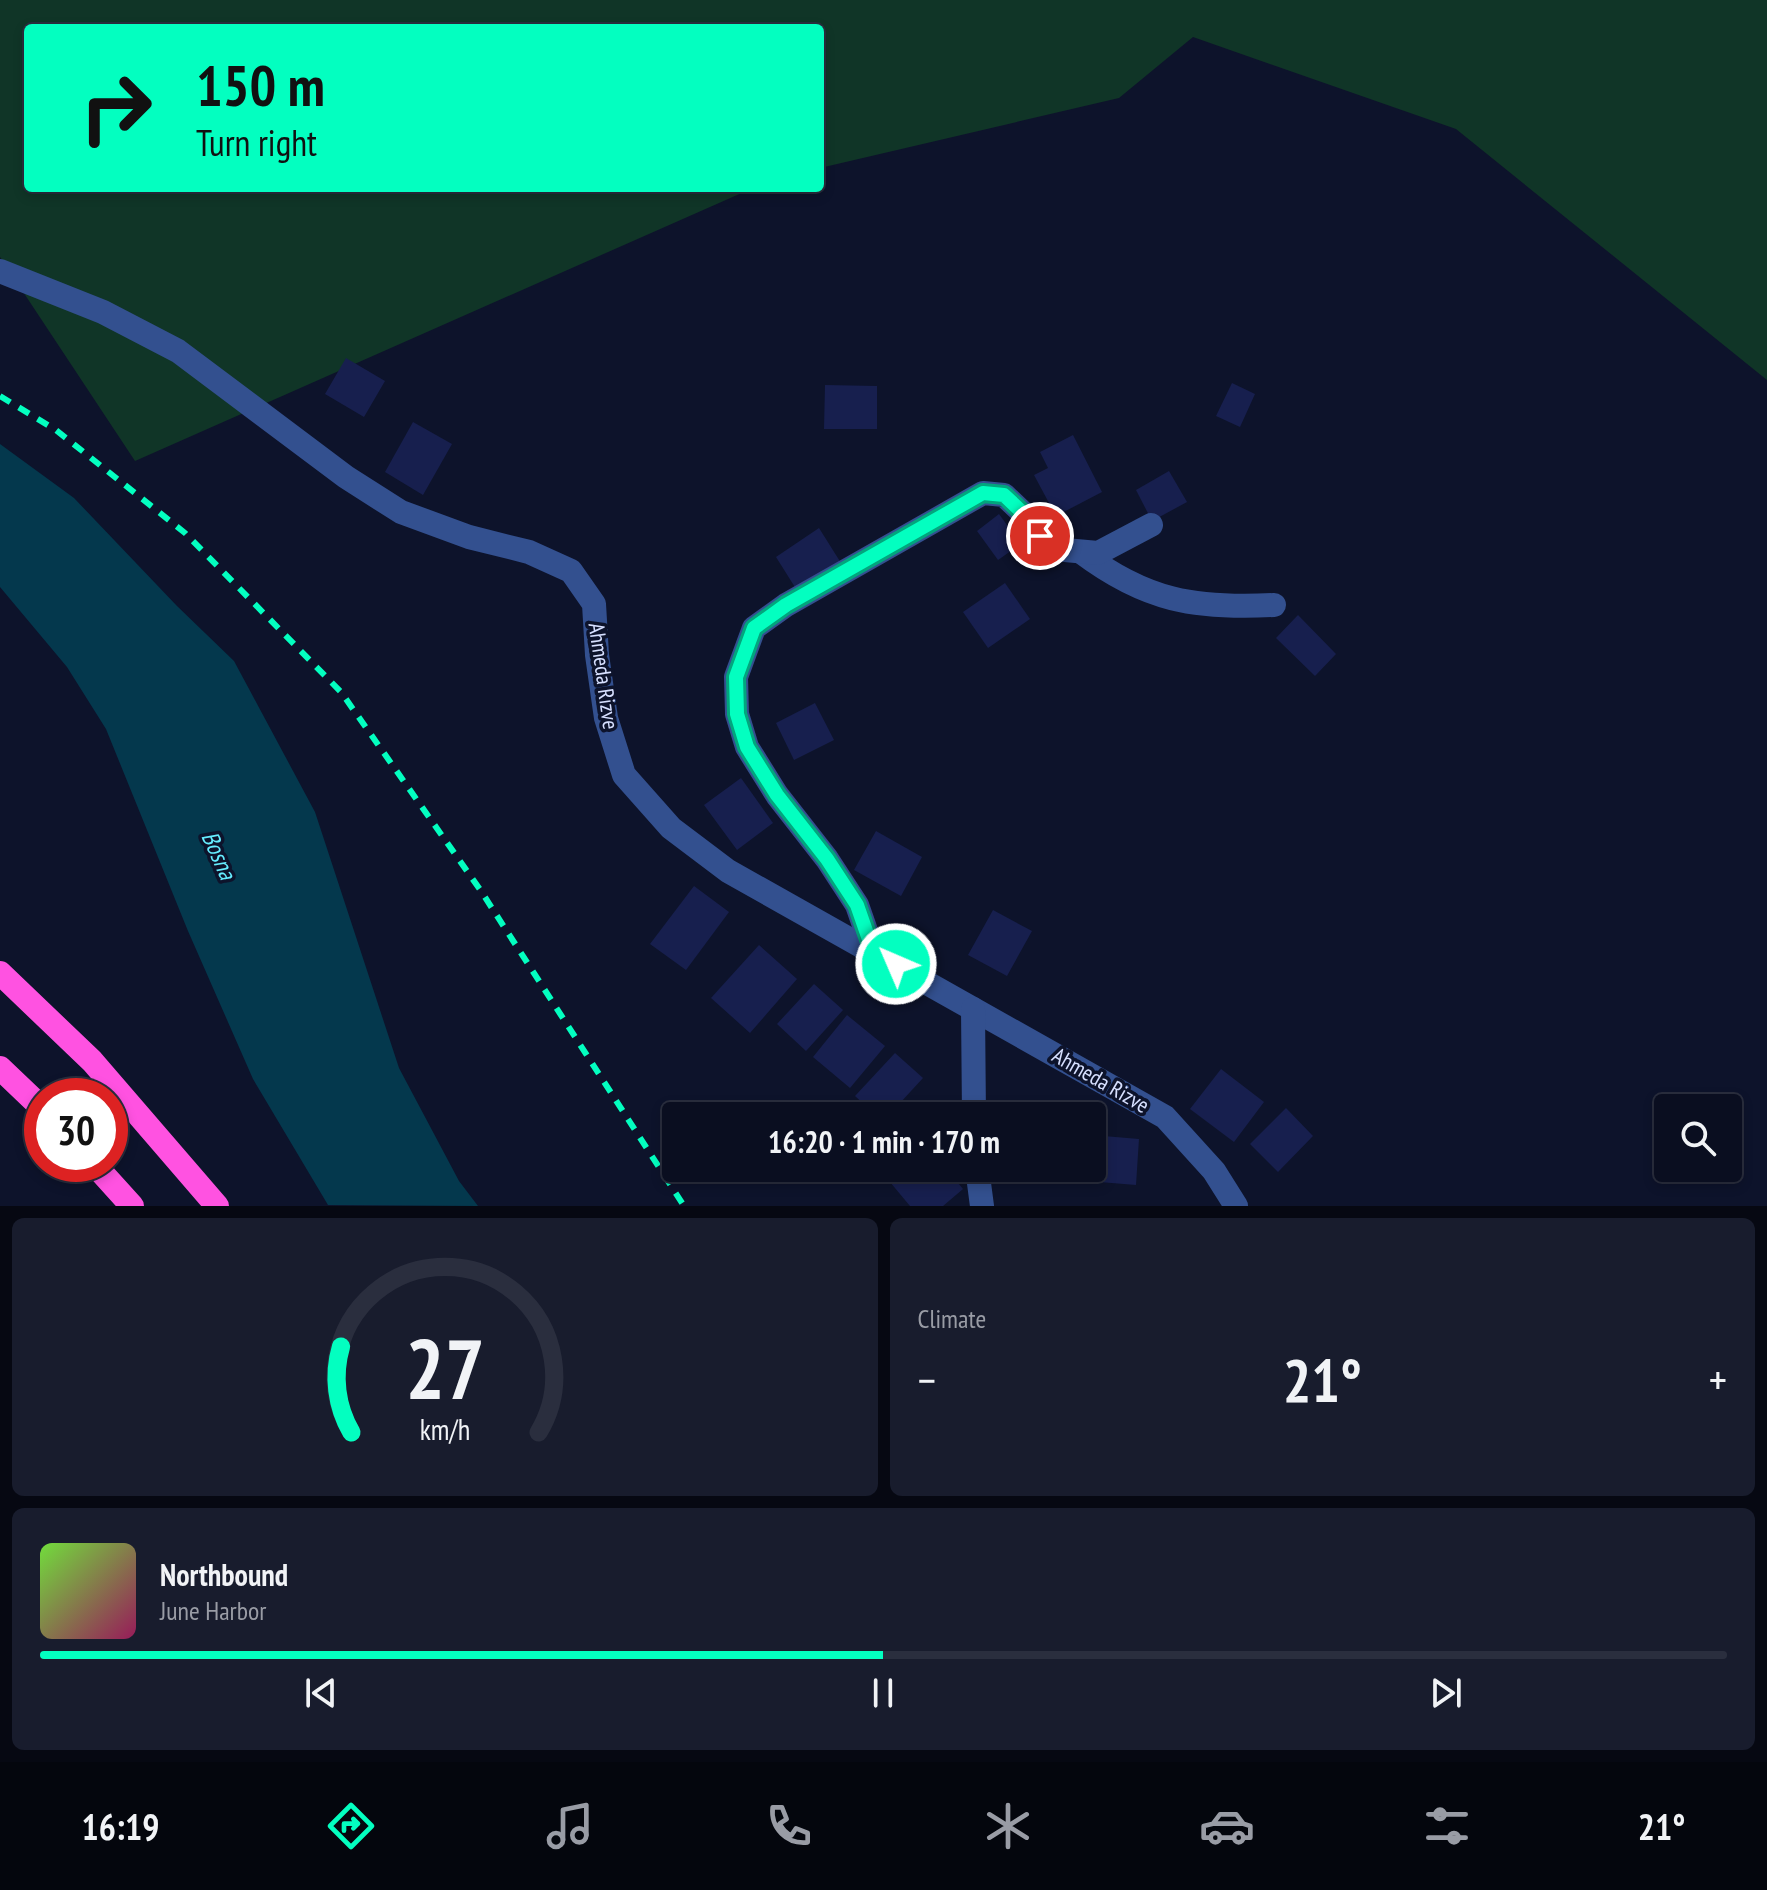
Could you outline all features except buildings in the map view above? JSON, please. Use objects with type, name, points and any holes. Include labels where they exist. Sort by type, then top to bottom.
[{"type":"highway","points":[[0,973],[92,1061],[217,1206]]},
{"type":"highway","points":[[0,1068],[24,1091]]},
{"type":"highway","points":[[110,1182],[132,1206]]},
{"type":"street","name":"Ahmeda Rizve","points":[[0,271],[103,312],[178,351],[346,477],[401,512],[469,537],[529,552],[571,571],[594,604],[606,718],[624,775],[671,828],[728,871],[1165,1117],[1214,1171],[1236,1206]]},
{"type":"street","points":[[873,951],[857,905],[827,859],[777,795],[747,747],[737,714],[736,677],[754,628],[786,605],[983,493],[1004,495],[1023,513],[1040,536],[1065,550],[1098,553],[1151,525]]},
{"type":"street","points":[[1081,552],[1113,576],[1195,605],[1274,605]]},
{"type":"street","points":[[973,1009],[974,1102]]},
{"type":"street","points":[[979,1182],[982,1206]]},
{"type":"green space","points":[[0,0],[1767,0],[1767,380],[1456,129],[1193,37],[1119,98],[824,167],[824,24],[24,24],[24,192],[744,192],[135,461],[0,257]]},
{"type":"water","name":"Bosna","points":[[0,444],[74,498],[234,661],[315,812],[399,1068],[459,1181],[478,1206],[328,1205],[253,1079],[188,931],[106,729],[67,667],[0,587]]},
{"type":"railway","points":[[0,396],[56,430],[185,533],[341,692],[481,891],[684,1206]]},
{"type":"route","points":[[896,964],[873,951],[857,905],[827,859],[777,795],[747,747],[737,714],[736,677],[754,628],[786,605],[983,493],[1004,495],[1023,513],[1040,536]]}]
